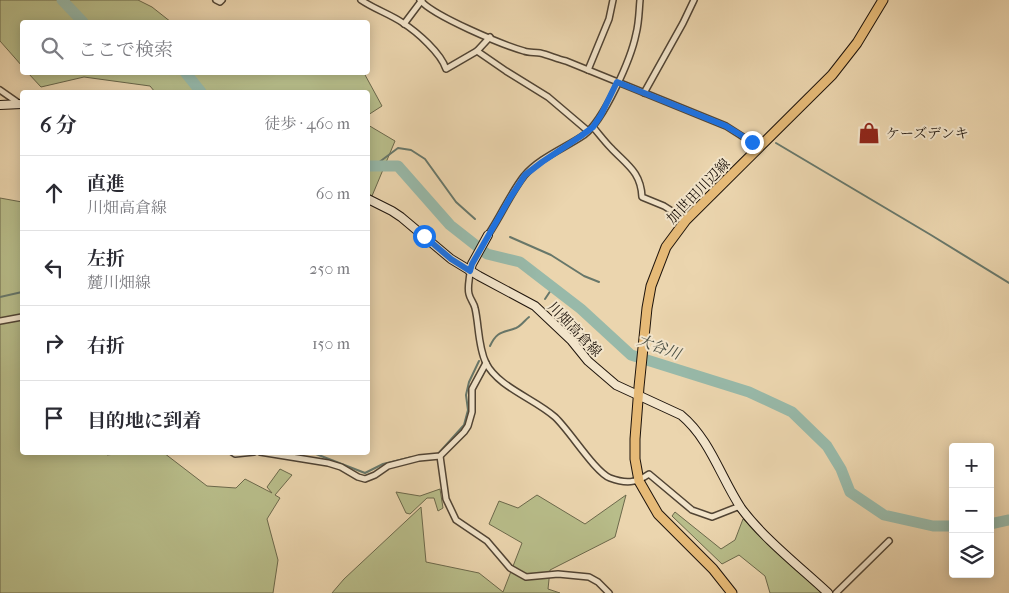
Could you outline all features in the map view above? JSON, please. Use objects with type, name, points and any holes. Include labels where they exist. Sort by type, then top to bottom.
[{"type":"main road","name":"加世田川辺線","points":[[732,593],[713,569],[658,514],[639,481],[635,459],[635,438],[638,392],[651,286],[666,248],[686,220],[832,75],[857,43],[882,0]]},
{"type":"street","points":[[216,0],[220,2],[222,0]]},
{"type":"street","points":[[361,0],[404,24],[434,50],[444,62],[446,69],[477,51],[490,37]]},
{"type":"street","points":[[588,70],[609,19],[614,0]]},
{"type":"street","points":[[640,0],[637,33],[601,115],[590,129],[525,175],[488,235],[471,267],[468,293],[474,305],[480,342],[486,363],[498,378],[546,409],[555,417],[590,460],[608,478],[624,482],[639,481],[649,474],[692,510],[712,517],[740,506]]},
{"type":"street","points":[[644,93],[694,0]]},
{"type":"street","points":[[404,24],[421,1],[426,7],[442,16],[525,52],[539,53],[566,61],[726,126],[759,148]]},
{"type":"street","points":[[477,51],[548,97],[590,129],[631,167],[638,177],[642,197],[664,206],[686,220]]},
{"type":"street","points":[[0,90],[20,103]]},
{"type":"street","points":[[0,105],[20,104]]},
{"type":"street","name":"川畑高倉線","points":[[370,200],[392,211],[444,254],[471,267],[535,306],[554,323],[599,372],[616,385],[638,392],[681,415],[690,423],[740,506],[752,522],[828,593]]},
{"type":"street","points":[[0,321],[20,317]]},
{"type":"street","points":[[303,455],[365,478],[374,475],[388,466],[419,458],[440,456],[468,426],[472,412],[472,389],[486,363]]},
{"type":"street","points":[[440,456],[446,499],[456,520],[487,541],[510,568],[526,577],[558,574],[589,577],[598,582],[609,593]]},
{"type":"street","points":[[836,593],[889,542]]},
{"type":"green space","points":[[0,0],[138,0],[152,7],[168,20],[20,20],[20,64],[0,41]]},
{"type":"green space","points":[[30,75],[365,75],[382,106],[370,114],[370,90],[153,90],[150,86],[84,77],[41,87]]},
{"type":"green space","points":[[370,126],[395,141],[372,196],[370,195]]},
{"type":"green space","points":[[0,198],[20,202],[20,455],[167,455],[207,486],[236,488],[245,479],[272,493],[267,487],[280,469],[292,475],[275,495],[280,498],[267,519],[278,560],[273,593],[0,593]]},
{"type":"green space","points":[[440,489],[443,508],[438,511],[434,498],[427,498],[410,514],[406,513],[396,492],[420,496]]},
{"type":"green space","points":[[537,495],[585,524],[626,495],[615,537],[550,570],[548,589],[560,593],[332,593],[344,579],[421,507],[426,562],[479,573],[503,592],[522,543],[489,524],[499,501],[518,508]]},
{"type":"green space","points":[[675,512],[721,549],[735,540],[743,519],[825,593],[770,593],[765,576],[739,555],[722,564],[672,516]]},
{"type":"waterway","name":"大谷川","points":[[62,0],[81,20]]},
{"type":"waterway","name":"大谷川","points":[[187,75],[199,90]]},
{"type":"waterway","points":[[776,143],[1009,283]]},
{"type":"waterway","points":[[374,166],[398,148],[411,150],[425,159],[456,202],[475,219]]},
{"type":"waterway","name":"大谷川","points":[[370,166],[398,166],[450,225],[487,254],[520,262],[581,309],[631,355],[749,392],[792,412],[827,446],[841,469],[850,492],[884,515],[933,526],[949,526]]},
{"type":"waterway","points":[[510,237],[551,255],[584,276],[599,282]]},
{"type":"waterway","points":[[545,299],[553,287]]},
{"type":"waterway","points":[[0,297],[20,292]]},
{"type":"waterway","points":[[490,346],[498,335],[518,327],[529,317]]},
{"type":"waterway","points":[[437,455],[464,425],[468,410],[466,395],[469,382],[479,361]]},
{"type":"waterway","points":[[319,455],[365,473],[383,464],[412,457]]},
{"type":"waterway","name":"大谷川","points":[[994,523],[1009,520]]},
{"type":"place","name":"ケーズデンキ","points":[[869,133]]},
{"type":"route","points":[[424,236],[451,259],[470,271],[472,264],[525,175],[593,127],[617,82],[726,126],[752,142]]}]
